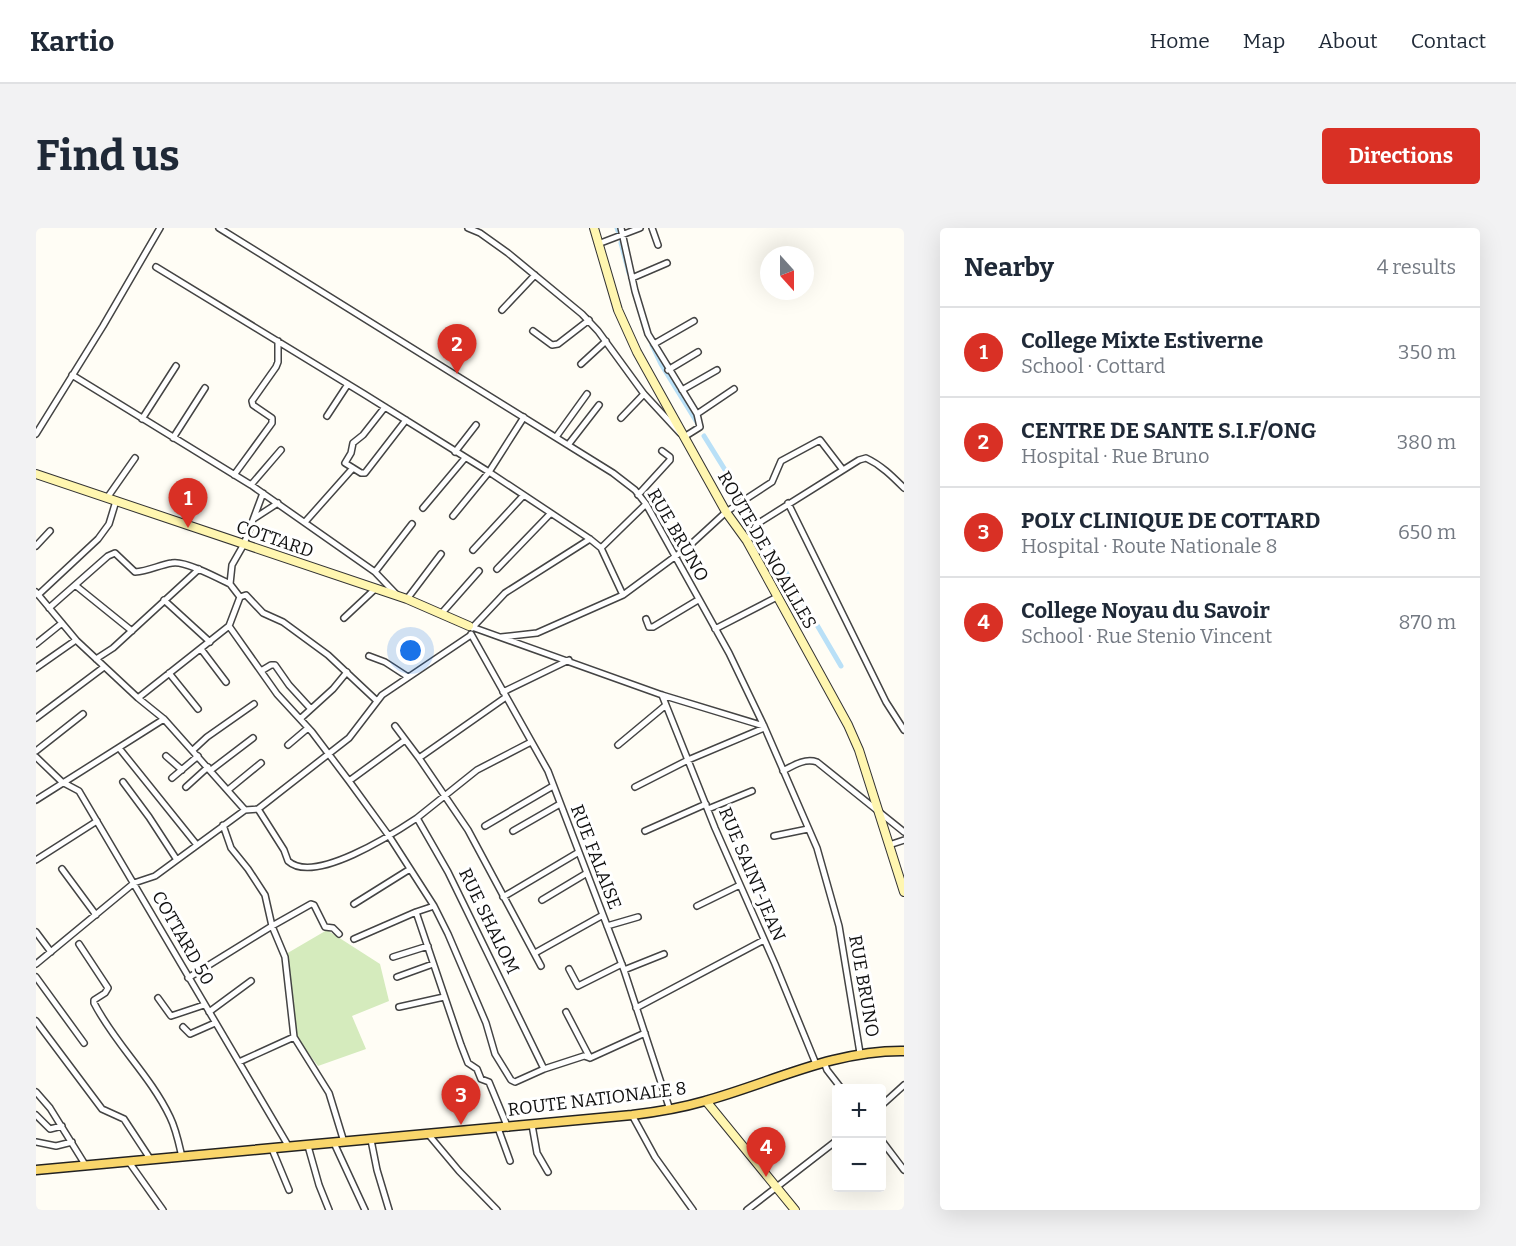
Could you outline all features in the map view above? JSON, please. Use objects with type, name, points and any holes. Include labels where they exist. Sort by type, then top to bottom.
[{"type":"main road","name":"ROUTE NATIONALE 8","points":[[36,1170],[508,1128],[670,1110],[706,1101],[820,1063],[860,1053],[904,1051]]},
{"type":"street","points":[[36,434],[160,228]]},
{"type":"street","name":"RUE BRUNO","points":[[219,228],[613,472],[646,504],[715,629],[764,727],[817,848],[839,926],[860,1053]]},
{"type":"street","points":[[468,228],[480,233],[535,274],[589,320],[644,394],[684,438],[700,427],[697,414],[654,344],[642,317],[621,228]]},
{"type":"street","name":"ROUTE DE NOAILLES","points":[[594,228],[618,310],[637,352],[726,512],[747,542],[848,724],[859,750],[904,892]]},
{"type":"street","points":[[598,244],[640,228]]},
{"type":"street","points":[[652,228],[658,245]]},
{"type":"street","points":[[632,278],[667,263]]},
{"type":"street","points":[[156,267],[385,406],[590,539],[601,548],[623,595]]},
{"type":"street","points":[[502,310],[535,274]]},
{"type":"street","points":[[533,331],[552,345],[558,344],[589,320]]},
{"type":"street","points":[[654,344],[694,321]]},
{"type":"street","points":[[234,475],[273,423],[272,418],[253,405],[252,401],[276,367],[278,341]]},
{"type":"street","points":[[581,364],[606,341]]},
{"type":"street","points":[[669,370],[698,352]]},
{"type":"street","points":[[142,419],[176,366]]},
{"type":"street","points":[[682,390],[717,370]]},
{"type":"street","points":[[72,375],[278,503],[375,572],[403,598],[441,554]]},
{"type":"street","points":[[327,416],[348,384]]},
{"type":"street","points":[[173,438],[205,388]]},
{"type":"street","points":[[697,414],[734,389]]},
{"type":"street","points":[[556,437],[587,394]]},
{"type":"street","points":[[621,418],[644,394]]},
{"type":"street","points":[[568,445],[598,405]]},
{"type":"street","points":[[385,406],[363,435],[352,445],[351,453],[345,463],[352,468],[361,473],[367,471],[406,420]]},
{"type":"street","points":[[453,516],[489,472],[524,417]]},
{"type":"street","points":[[455,452],[476,425]]},
{"type":"street","points":[[501,637],[537,633],[623,595],[703,534],[726,512],[772,482],[782,461],[820,440],[843,470]]},
{"type":"street","points":[[251,485],[281,450]]},
{"type":"street","points":[[638,495],[670,460],[670,457],[662,451]]},
{"type":"street","points":[[107,498],[135,458]]},
{"type":"street","points":[[423,508],[465,458]]},
{"type":"street","points":[[747,542],[757,524],[788,503],[866,458],[889,473],[904,488]]},
{"type":"street","points":[[305,522],[352,468]]},
{"type":"street","name":"COTTARD","points":[[36,474],[403,598],[471,630]]},
{"type":"street","points":[[230,584],[232,565],[244,544],[263,493]]},
{"type":"street","points":[[473,550],[523,496]]},
{"type":"street","points":[[116,501],[109,524],[98,539],[37,593],[76,640],[164,719],[245,810]]},
{"type":"street","points":[[255,518],[278,503]]},
{"type":"street","points":[[788,503],[886,702],[904,730]]},
{"type":"street","points":[[601,548],[646,504]]},
{"type":"street","points":[[496,569],[550,514]]},
{"type":"street","points":[[375,572],[412,524]]},
{"type":"street","points":[[36,546],[50,531]]},
{"type":"street","points":[[36,964],[134,883],[154,876],[245,810],[258,809],[349,738],[387,691],[471,630],[505,593],[590,539]]},
{"type":"street","points":[[49,608],[108,556],[115,553],[135,572],[155,569],[172,562],[198,569],[230,584],[240,597]]},
{"type":"street","points":[[96,659],[132,631],[198,569]]},
{"type":"street","points":[[441,614],[479,571]]},
{"type":"street","points":[[75,585],[132,631]]},
{"type":"street","points":[[344,618],[375,589]]},
{"type":"street","points":[[240,597],[246,595],[262,613],[284,622],[328,655],[377,701]]},
{"type":"street","points":[[138,698],[229,626],[240,597]]},
{"type":"street","points":[[715,629],[777,597]]},
{"type":"street","points":[[165,600],[210,642]]},
{"type":"street","points":[[646,619],[649,627],[653,627],[698,600]]},
{"type":"street","points":[[36,644],[62,623]]},
{"type":"street","points":[[229,626],[277,694],[308,728],[349,781],[389,836],[434,906],[486,1023],[495,1053],[514,1082],[584,1056],[590,1058],[645,1033]]},
{"type":"street","points":[[471,630],[501,637],[662,695],[764,727]]},
{"type":"street","name":"RUE FALAISE","points":[[471,630],[553,786],[623,967],[670,1110]]},
{"type":"street","points":[[36,668],[76,640]]},
{"type":"street","points":[[201,649],[226,682]]},
{"type":"street","points":[[369,656],[385,662],[408,677]]},
{"type":"street","points":[[418,758],[504,694],[569,660]]},
{"type":"street","points":[[261,671],[275,665],[289,685],[311,709]]},
{"type":"street","points":[[36,718],[104,667]]},
{"type":"street","points":[[300,719],[348,672]]},
{"type":"street","points":[[170,673],[198,709]]},
{"type":"street","name":"RUE SAINT-JEAN","points":[[662,695],[764,940],[820,1063],[838,1084]]},
{"type":"street","points":[[192,750],[255,704]]},
{"type":"street","points":[[618,744],[666,705]]},
{"type":"street","points":[[36,751],[83,714]]},
{"type":"street","points":[[36,800],[164,719]]},
{"type":"street","points":[[395,726],[468,830],[542,966]]},
{"type":"street","points":[[635,787],[688,760],[764,727]]},
{"type":"street","points":[[288,745],[308,728]]},
{"type":"street","points":[[186,787],[253,738]]},
{"type":"street","points":[[349,781],[405,740]]},
{"type":"street","points":[[258,809],[284,850],[288,861],[303,868],[327,864],[351,856],[389,836],[417,818],[477,770],[531,742]]},
{"type":"street","points":[[119,748],[197,845]]},
{"type":"street","points":[[166,756],[182,770]]},
{"type":"street","points":[[172,778],[198,756]]},
{"type":"street","name":"COTTARD 50","points":[[36,757],[62,782],[79,791],[290,1147]]},
{"type":"street","points":[[783,771],[803,761],[816,762],[904,832]]},
{"type":"street","points":[[228,790],[261,763]]},
{"type":"street","points":[[36,768],[42,764]]},
{"type":"street","points":[[123,782],[149,816],[177,860]]},
{"type":"street","points":[[485,826],[553,786]]},
{"type":"street","points":[[645,831],[752,791]]},
{"type":"street","points":[[513,831],[560,804]]},
{"type":"street","name":"RUE SHALOM","points":[[417,818],[448,872],[544,1069]]},
{"type":"street","points":[[36,860],[97,821]]},
{"type":"street","points":[[223,825],[231,848],[265,895],[272,926],[285,957],[294,1037],[329,1093],[339,1143],[364,1210]]},
{"type":"street","points":[[774,836],[808,829]]},
{"type":"street","points":[[889,845],[904,840]]},
{"type":"street","points":[[503,897],[579,852]]},
{"type":"street","points":[[62,869],[96,915]]},
{"type":"street","points":[[354,904],[410,869]]},
{"type":"street","points":[[542,900],[587,873]]},
{"type":"street","points":[[697,906],[740,885]]},
{"type":"street","points":[[188,978],[311,904],[314,905],[325,927],[333,927],[339,934]]},
{"type":"street","points":[[354,939],[434,906]]},
{"type":"street","points":[[416,912],[468,1063],[475,1067],[481,1078],[489,1082],[508,1128]]},
{"type":"street","points":[[535,953],[603,915]]},
{"type":"street","points":[[607,926],[638,917]]},
{"type":"street","points":[[36,932],[51,952]]},
{"type":"street","points":[[636,1008],[764,940]]},
{"type":"street","points":[[79,944],[108,988],[105,993],[94,1000],[96,1007],[163,1103],[174,1125],[182,1157]]},
{"type":"street","points":[[393,957],[428,946]]},
{"type":"street","points":[[569,969],[578,986],[623,967],[664,954]]},
{"type":"street","points":[[397,977],[434,964]]},
{"type":"street","points":[[36,977],[84,1043]]},
{"type":"street","points":[[209,1012],[251,981]]},
{"type":"street","points":[[399,1007],[444,997]]},
{"type":"street","points":[[158,998],[171,1016],[204,1005]]},
{"type":"street","points":[[566,1012],[590,1058]]},
{"type":"street","points":[[36,1021],[102,1109],[124,1119],[151,1160]]},
{"type":"street","points":[[183,1027],[187,1033],[194,1034],[215,1023]]},
{"type":"street","points":[[239,1062],[294,1037]]},
{"type":"street","points":[[886,1101],[904,1085]]},
{"type":"street","points":[[36,1092],[50,1108],[86,1166]]},
{"type":"street","points":[[706,1101],[795,1210]]},
{"type":"street","points":[[36,1115],[50,1129],[62,1126]]},
{"type":"street","points":[[632,1115],[656,1157],[693,1210]]},
{"type":"street","points":[[532,1125],[537,1153],[548,1172]]},
{"type":"street","points":[[498,1128],[510,1161]]},
{"type":"street","points":[[428,1134],[459,1171],[497,1210]]},
{"type":"street","points":[[371,1140],[388,1210]]},
{"type":"street","points":[[36,1142],[56,1146],[72,1142]]},
{"type":"street","points":[[747,1210],[832,1145]]},
{"type":"street","points":[[308,1146],[329,1210]]},
{"type":"street","points":[[886,1146],[904,1170]]},
{"type":"street","points":[[272,1149],[289,1190]]},
{"type":"street","points":[[129,1162],[163,1210]]},
{"type":"green space","points":[[327,930],[380,964],[389,1001],[352,1016],[366,1049],[318,1066],[297,1038],[286,954]]},
{"type":"waterway","points":[[621,243],[629,273]]},
{"type":"waterway","points":[[652,345],[698,424]]},
{"type":"waterway","points":[[704,436],[740,494]]},
{"type":"waterway","points":[[746,505],[755,519]]},
{"type":"waterway","points":[[759,526],[841,666]]},
{"type":"place","name":"CENTRE DE SANTE S.I.F/ONG","points":[[457,374]]},
{"type":"place","name":"College Mixte Estiverne","points":[[188,528]]},
{"type":"place","name":"POLY CLINIQUE DE COTTARD","points":[[461,1125]]},
{"type":"place","name":"College Noyau du Savoir","points":[[766,1177]]}]
